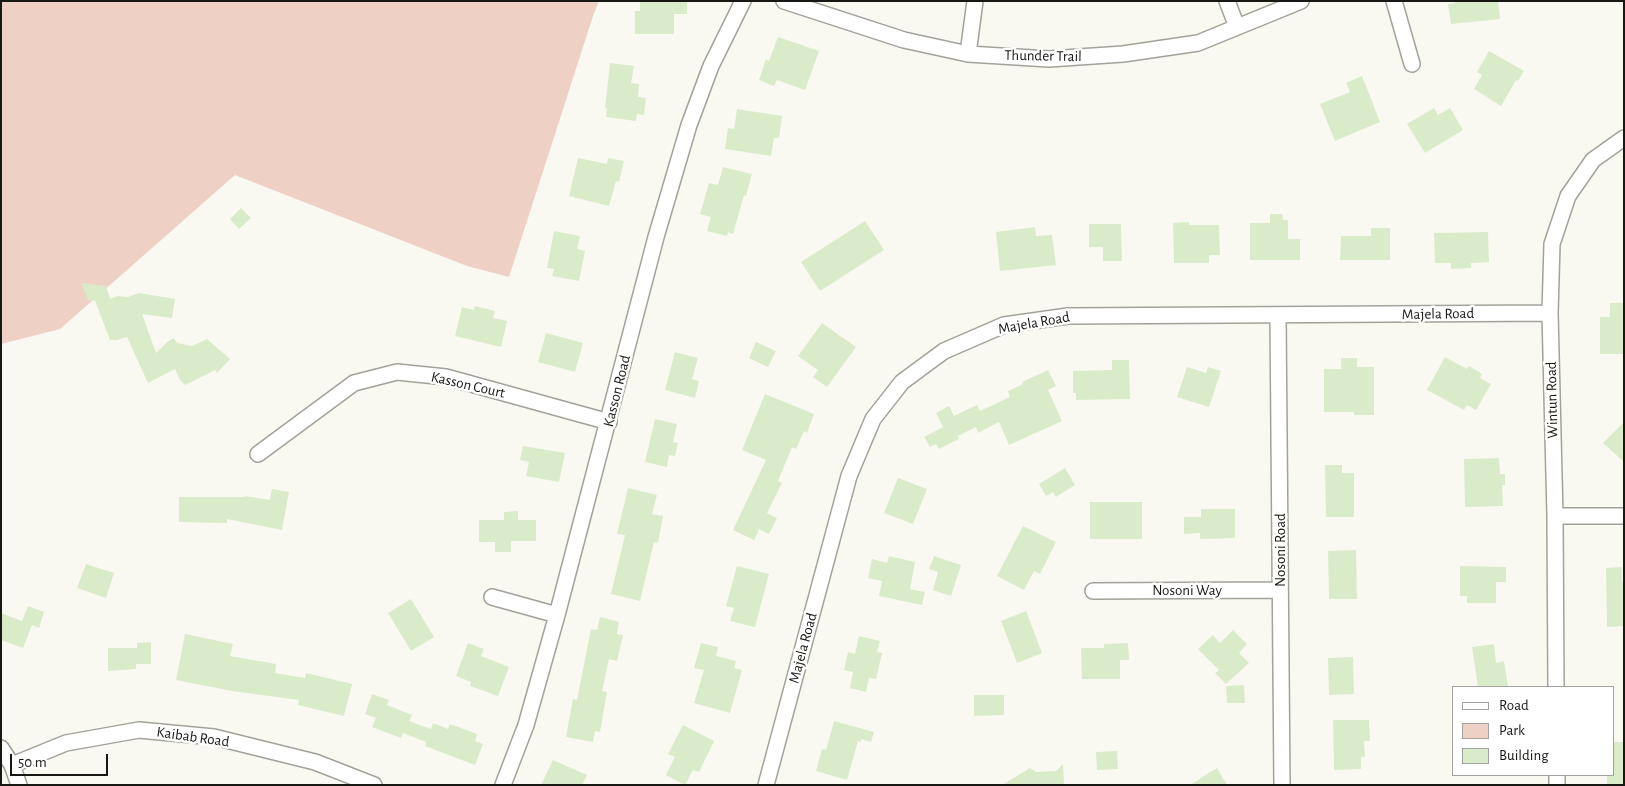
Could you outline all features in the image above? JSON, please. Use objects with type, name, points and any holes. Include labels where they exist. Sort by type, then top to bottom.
[{"type":"street","name":"Kasson Road","points":[[502,785],[526,724],[609,422],[656,237],[690,125],[711,66],[743,1]]},
{"type":"street","name":"Thunder Trail","points":[[784,1],[904,40],[968,54],[1049,59],[1123,54],[1198,43],[1301,1]]},
{"type":"street","points":[[968,54],[976,1]]},
{"type":"street","points":[[1227,1],[1237,27]]},
{"type":"street","points":[[1394,1],[1412,64]]},
{"type":"street","name":"Wintun Road","points":[[1556,686],[1555,516],[1550,313],[1552,244],[1568,196],[1593,160],[1624,138]]},
{"type":"street","name":"Majela Road","points":[[766,785],[849,476],[873,419],[902,382],[944,351],[1004,325],[1068,316],[1550,313]]},
{"type":"street","name":"Nosoni Road","points":[[1278,316],[1282,785]]},
{"type":"street","name":"Kasson Court","points":[[258,454],[354,384],[397,372],[446,376],[609,422]]},
{"type":"street","points":[[1555,516],[1624,516]]},
{"type":"street","name":"Nosoni Way","points":[[1093,591],[1280,590]]},
{"type":"street","points":[[492,597],[557,615]]},
{"type":"street","name":"Kaibab Road","points":[[12,765],[66,743],[139,730],[214,737],[315,762],[374,785]]},
{"type":"street","points":[[1,748],[12,765],[19,785]]},
{"type":"green space","points":[[1,1],[599,1],[509,277],[467,266],[235,175],[60,329],[1,344]]},
{"type":"building","points":[[640,1],[687,1],[687,14],[674,14],[674,34],[635,34],[635,11],[640,11]]},
{"type":"building","points":[[1455,1],[1498,1],[1500,19],[1451,24],[1448,4],[1455,3]]},
{"type":"building","points":[[778,37],[819,51],[805,90],[777,80],[774,86],[759,80],[766,59],[769,61]]},
{"type":"building","points":[[1489,51],[1524,71],[1518,81],[1516,80],[1501,106],[1474,89],[1482,75],[1477,72]]},
{"type":"building","points":[[610,63],[634,66],[631,83],[639,84],[638,97],[646,98],[644,115],[637,114],[636,121],[606,117],[607,108],[605,108]]},
{"type":"building","points":[[1362,76],[1380,122],[1335,141],[1320,104],[1350,92],[1346,83]]},
{"type":"building","points":[[1434,108],[1438,115],[1450,108],[1463,130],[1425,153],[1407,124]]},
{"type":"building","points":[[737,109],[782,116],[779,138],[774,138],[771,156],[725,149],[728,128],[734,129]]},
{"type":"building","points":[[578,158],[607,164],[608,158],[624,161],[619,182],[616,181],[609,206],[569,196]]},
{"type":"building","points":[[723,167],[752,174],[733,234],[728,232],[727,236],[707,231],[711,217],[700,214],[709,183],[718,185]]},
{"type":"building","points":[[241,208],[251,218],[239,229],[230,219]]},
{"type":"building","points":[[1270,214],[1282,214],[1283,220],[1288,220],[1288,239],[1300,239],[1300,260],[1250,260],[1250,223],[1270,223]]},
{"type":"building","points":[[865,221],[884,250],[820,291],[801,262]]},
{"type":"building","points":[[1189,222],[1189,225],[1219,225],[1220,255],[1209,255],[1209,263],[1174,263],[1173,223]]},
{"type":"building","points":[[1089,224],[1121,224],[1122,261],[1103,261],[1103,247],[1089,247]]},
{"type":"building","points":[[1035,227],[1036,236],[1052,235],[1056,265],[1000,271],[996,232]]},
{"type":"building","points":[[1371,228],[1390,228],[1390,260],[1340,260],[1341,236],[1371,236]]},
{"type":"building","points":[[554,231],[580,236],[577,249],[585,251],[579,281],[552,276],[554,269],[547,268]]},
{"type":"building","points":[[1488,232],[1489,262],[1471,263],[1471,268],[1451,269],[1451,263],[1435,263],[1434,233]]},
{"type":"building","points":[[81,283],[106,286],[110,299],[118,296],[128,297],[139,293],[175,299],[172,318],[142,314],[156,353],[174,338],[177,343],[192,346],[207,339],[230,359],[217,373],[215,370],[185,385],[180,380],[175,369],[148,383],[127,337],[110,340],[95,301],[88,300]]},
{"type":"building","points":[[1610,303],[1624,303],[1624,354],[1600,354],[1600,317],[1610,317]]},
{"type":"building","points":[[475,306],[495,311],[493,318],[507,321],[501,347],[455,336],[462,307],[474,310]]},
{"type":"building","points":[[822,323],[856,347],[827,387],[813,377],[818,370],[798,356]]},
{"type":"building","points":[[546,333],[583,343],[575,372],[538,362]]},
{"type":"building","points":[[756,342],[776,351],[768,367],[749,358]]},
{"type":"building","points":[[675,352],[698,358],[692,379],[699,381],[695,398],[665,390]]},
{"type":"building","points":[[1445,357],[1467,369],[1469,366],[1482,374],[1480,378],[1491,384],[1476,410],[1467,405],[1464,410],[1427,390]]},
{"type":"building","points":[[1341,358],[1357,358],[1357,367],[1374,367],[1374,415],[1354,415],[1354,412],[1324,412],[1324,369],[1341,369]]},
{"type":"building","points":[[1112,360],[1129,360],[1130,399],[1076,400],[1076,393],[1073,393],[1073,371],[1112,370]]},
{"type":"building","points":[[1187,367],[1206,373],[1208,367],[1221,371],[1209,407],[1177,397]]},
{"type":"building","points":[[1048,370],[1056,386],[1048,390],[1062,421],[1009,445],[999,422],[978,433],[976,427],[958,436],[959,439],[939,449],[936,444],[930,447],[924,437],[943,427],[936,413],[949,406],[954,416],[977,405],[980,411],[1010,397],[1008,391]]},
{"type":"building","points":[[765,394],[814,414],[807,433],[804,431],[796,449],[792,447],[778,481],[782,483],[767,513],[777,518],[769,534],[759,529],[754,540],[733,530],[766,460],[742,450]]},
{"type":"building","points":[[655,419],[677,424],[673,442],[678,443],[675,456],[669,455],[667,467],[645,462]]},
{"type":"building","points":[[1624,422],[1624,462],[1603,443]]},
{"type":"building","points":[[523,446],[565,453],[559,482],[526,476],[529,462],[520,460]]},
{"type":"building","points":[[1499,458],[1500,474],[1505,474],[1505,485],[1502,485],[1503,506],[1465,507],[1464,459]]},
{"type":"building","points":[[1325,465],[1342,465],[1342,473],[1354,473],[1354,517],[1326,517]]},
{"type":"building","points":[[1065,468],[1075,485],[1056,497],[1053,492],[1046,496],[1039,484]]},
{"type":"building","points":[[898,478],[927,489],[913,524],[884,513]]},
{"type":"building","points":[[628,488],[657,495],[652,514],[663,516],[658,543],[654,542],[640,601],[611,594],[625,535],[617,534]]},
{"type":"building","points":[[272,489],[289,492],[282,530],[227,519],[227,523],[179,522],[179,497],[245,496],[270,500]]},
{"type":"building","points":[[1090,502],[1142,502],[1142,539],[1090,539]]},
{"type":"building","points":[[1201,509],[1235,509],[1235,538],[1200,539],[1200,533],[1184,534],[1184,517],[1201,517]]},
{"type":"building","points":[[518,511],[518,520],[536,520],[536,541],[511,541],[511,552],[495,552],[495,542],[479,542],[479,520],[504,520],[504,512]]},
{"type":"building","points":[[1023,526],[1056,542],[1040,574],[1034,571],[1024,590],[997,576]]},
{"type":"building","points":[[1356,550],[1357,599],[1329,599],[1328,551]]},
{"type":"building","points":[[889,556],[915,562],[910,589],[925,592],[922,605],[879,596],[882,581],[868,578],[872,559],[887,563]]},
{"type":"building","points":[[934,556],[961,565],[951,596],[933,590],[938,572],[929,569]]},
{"type":"building","points":[[86,564],[114,573],[106,598],[77,588]]},
{"type":"building","points":[[737,566],[769,574],[755,627],[730,621],[734,608],[726,606]]},
{"type":"building","points":[[1460,566],[1506,567],[1506,582],[1496,582],[1496,603],[1467,603],[1467,596],[1460,596]]},
{"type":"building","points":[[1622,567],[1624,626],[1607,627],[1606,568]]},
{"type":"building","points":[[411,599],[434,637],[411,651],[388,613]]},
{"type":"building","points":[[28,606],[44,612],[39,628],[32,625],[23,648],[1,640],[1,613],[22,621]]},
{"type":"building","points":[[1026,611],[1042,653],[1017,663],[1001,621]]},
{"type":"building","points":[[600,617],[619,622],[617,634],[623,635],[617,661],[609,659],[602,691],[607,692],[600,732],[595,731],[593,742],[566,737],[573,699],[577,700],[591,629],[597,630]]},
{"type":"building","points":[[1233,630],[1247,644],[1239,653],[1249,663],[1226,684],[1215,673],[1219,670],[1198,649],[1213,635],[1220,643]]},
{"type":"building","points":[[185,634],[233,644],[230,656],[276,664],[275,673],[305,678],[306,673],[352,684],[344,716],[298,705],[299,700],[232,691],[176,680]]},
{"type":"building","points":[[859,636],[880,641],[877,652],[882,653],[876,679],[869,678],[866,692],[850,688],[853,672],[844,670],[848,652],[855,654]]},
{"type":"building","points":[[151,642],[151,664],[136,664],[136,669],[108,671],[108,648],[137,648],[137,643]]},
{"type":"building","points":[[468,643],[484,649],[481,656],[509,667],[498,696],[470,686],[471,682],[456,676]]},
{"type":"building","points":[[701,643],[718,647],[716,656],[736,661],[734,668],[742,670],[730,713],[694,703],[704,670],[694,668]]},
{"type":"building","points":[[1128,643],[1129,660],[1120,660],[1120,679],[1082,679],[1081,648],[1104,648],[1104,644]]},
{"type":"building","points":[[1494,644],[1496,663],[1504,661],[1508,686],[1478,686],[1472,647]]},
{"type":"building","points":[[1353,657],[1354,694],[1329,695],[1328,658]]},
{"type":"building","points":[[1244,685],[1245,703],[1227,703],[1226,686]]},
{"type":"building","points":[[372,694],[389,700],[387,705],[412,715],[409,721],[431,729],[433,723],[448,729],[450,724],[477,734],[475,741],[483,744],[475,765],[425,746],[426,742],[403,733],[401,738],[372,727],[376,718],[365,714]]},
{"type":"building","points":[[974,695],[1004,695],[1004,715],[974,716]]},
{"type":"building","points":[[1333,720],[1369,720],[1370,741],[1364,741],[1365,757],[1361,757],[1361,769],[1334,770]]},
{"type":"building","points":[[834,721],[874,732],[871,742],[861,739],[861,742],[858,741],[847,780],[816,771],[822,749],[826,750]]},
{"type":"building","points":[[683,725],[714,741],[699,772],[693,770],[685,785],[666,775],[675,757],[668,754]]},
{"type":"building","points":[[1615,742],[1624,742],[1624,785],[1607,785],[1607,776],[1615,776]]},
{"type":"building","points":[[1117,751],[1118,769],[1097,770],[1096,752]]},
{"type":"building","points":[[553,760],[587,775],[582,785],[541,785]]},
{"type":"building","points":[[1063,764],[1064,785],[1002,785],[1030,768],[1036,772],[1056,771]]},
{"type":"building","points":[[1217,768],[1227,785],[1190,785]]}]
